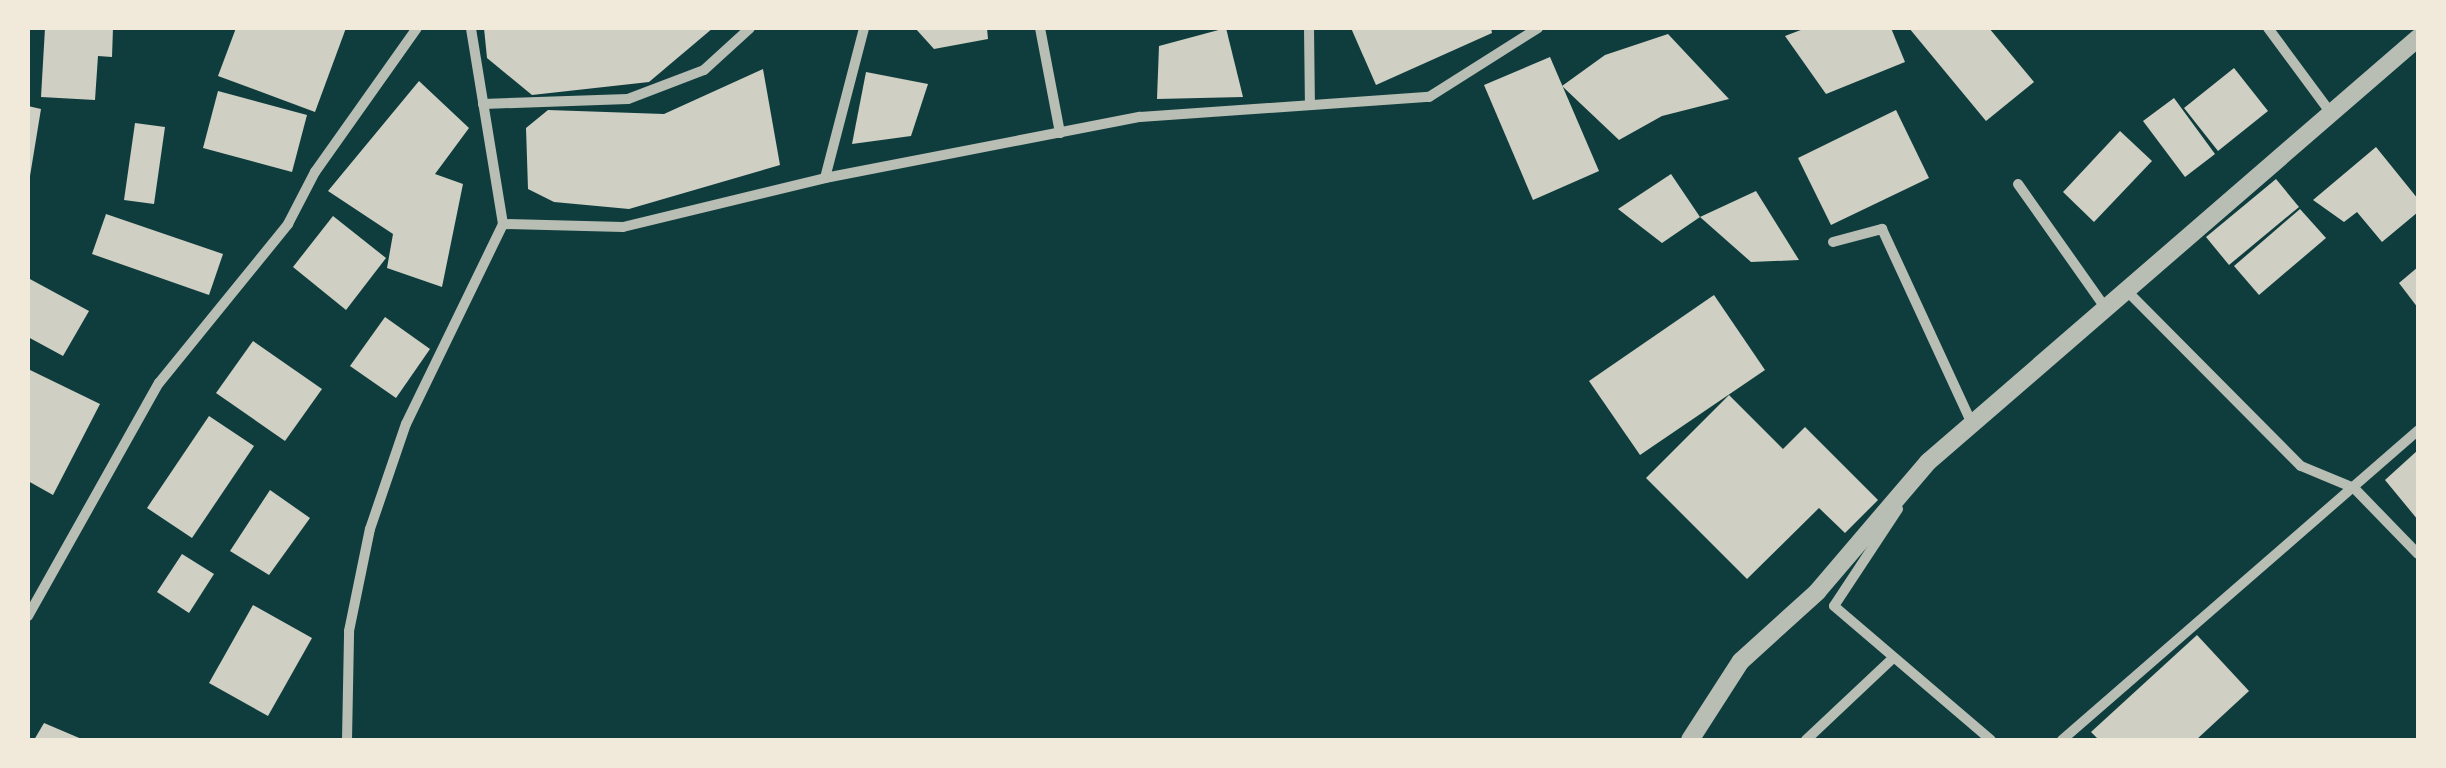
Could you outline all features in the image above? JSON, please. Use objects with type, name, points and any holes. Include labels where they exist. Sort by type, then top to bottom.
[{"type":"street","points":[[28,616],[159,383],[290,221],[315,172],[417,28]]},
{"type":"street","points":[[347,740],[348,631],[370,529],[406,424],[504,224],[471,28]]},
{"type":"street","points":[[483,104],[628,100],[704,70],[750,28]]},
{"type":"street","points":[[825,178],[864,28]]},
{"type":"street","points":[[1040,28],[1060,132]]},
{"type":"street","points":[[1309,28],[1310,105]]},
{"type":"street","points":[[504,224],[622,227],[825,178],[1140,117],[1429,97],[1538,28]]},
{"type":"street","points":[[2268,28],[2328,110]]},
{"type":"street","points":[[1690,740],[1741,661],[1817,592],[1928,462],[2107,311],[2126,289],[2328,110],[2418,38]]},
{"type":"street","points":[[2018,184],[2107,311]]},
{"type":"street","points":[[1833,242],[1882,229],[1974,427]]},
{"type":"street","points":[[2126,289],[2300,466],[2354,488],[2418,554]]},
{"type":"street","points":[[2062,740],[2418,430]]},
{"type":"street","points":[[1928,462],[1834,606],[1991,740]]},
{"type":"street","points":[[1806,740],[1892,659]]},
{"type":"building","points":[[45,28],[113,28],[112,57],[98,56],[95,100],[41,97]]},
{"type":"building","points":[[236,28],[346,28],[315,112],[218,76]]},
{"type":"building","points":[[484,28],[713,28],[649,82],[532,95],[487,58]]},
{"type":"building","points":[[915,28],[987,28],[988,39],[934,49]]},
{"type":"building","points":[[1226,28],[1243,97],[1157,99],[1159,46]]},
{"type":"building","points":[[1351,28],[1491,28],[1492,33],[1376,85]]},
{"type":"building","points":[[1806,28],[1891,28],[1905,62],[1826,94],[1785,36]]},
{"type":"building","points":[[1909,28],[1989,28],[2034,82],[1986,121]]},
{"type":"building","points":[[1668,34],[1729,99],[1662,116],[1619,140],[1562,86],[1605,55]]},
{"type":"building","points":[[1550,57],[1599,171],[1533,200],[1484,85]]},
{"type":"building","points":[[2234,68],[2268,111],[2218,151],[2184,108]]},
{"type":"building","points":[[763,69],[780,165],[629,209],[554,202],[528,189],[526,128],[548,110],[664,114]]},
{"type":"building","points":[[866,72],[928,84],[911,136],[852,144]]},
{"type":"building","points":[[419,81],[469,128],[435,174],[463,184],[442,287],[387,268],[393,234],[328,191]]},
{"type":"building","points":[[218,91],[307,115],[292,172],[203,148]]},
{"type":"building","points":[[2174,98],[2215,154],[2185,177],[2143,121]]},
{"type":"building","points":[[28,106],[41,109],[30,176],[28,176]]},
{"type":"building","points":[[1896,110],[1929,178],[1831,225],[1798,158]]},
{"type":"building","points":[[135,123],[165,127],[154,204],[124,200]]},
{"type":"building","points":[[2120,131],[2152,161],[2094,222],[2063,192]]},
{"type":"building","points":[[2376,147],[2418,199],[2418,212],[2382,242],[2357,212],[2344,222],[2313,200]]},
{"type":"building","points":[[1671,174],[1700,217],[1662,243],[1618,209]]},
{"type":"building","points":[[2276,179],[2299,207],[2229,265],[2206,237]]},
{"type":"building","points":[[1756,191],[1799,260],[1751,262],[1700,217]]},
{"type":"building","points":[[2300,209],[2326,238],[2259,295],[2234,266]]},
{"type":"building","points":[[106,214],[223,254],[209,295],[92,254]]},
{"type":"building","points":[[333,216],[386,258],[346,310],[293,267]]},
{"type":"building","points":[[2418,267],[2418,308],[2399,283]]},
{"type":"building","points":[[28,278],[89,311],[63,356],[28,337]]},
{"type":"building","points":[[1714,295],[1765,370],[1640,455],[1589,381]]},
{"type":"building","points":[[385,317],[430,349],[396,398],[350,366]]},
{"type":"building","points":[[253,341],[322,389],[285,441],[216,393]]},
{"type":"building","points":[[28,369],[100,404],[53,495],[28,481]]},
{"type":"building","points":[[1729,395],[1783,449],[1805,427],[1878,500],[1845,533],[1819,508],[1747,579],[1646,478]]},
{"type":"building","points":[[209,416],[254,446],[192,538],[147,508]]},
{"type":"building","points":[[2418,450],[2418,520],[2385,480]]},
{"type":"building","points":[[270,490],[310,518],[269,575],[230,551]]},
{"type":"building","points":[[182,554],[214,574],[189,613],[157,592]]},
{"type":"building","points":[[253,605],[312,638],[268,716],[209,683]]},
{"type":"building","points":[[2197,635],[2249,691],[2196,740],[2099,740],[2091,732]]},
{"type":"building","points":[[44,723],[84,740],[34,740]]}]
